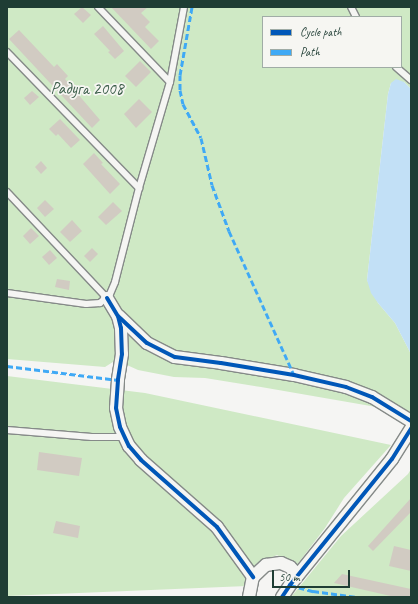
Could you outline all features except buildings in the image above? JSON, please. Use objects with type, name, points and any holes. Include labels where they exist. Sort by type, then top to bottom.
[{"type":"street","points":[[107,298],[118,316],[122,328],[123,345],[116,408],[123,436],[134,454],[217,527],[253,577]]},
{"type":"street","points":[[118,316],[147,343],[175,357],[221,362],[332,383],[372,397],[411,421]]},
{"type":"street","points":[[282,597],[298,575],[392,459],[411,428]]},
{"type":"street","points":[[249,597],[253,577],[262,567],[276,563],[286,564],[298,575]]},
{"type":"lane","points":[[98,7],[170,82]]},
{"type":"lane","points":[[7,293],[86,304],[100,303],[107,298],[115,282],[139,188],[170,82],[184,7]]},
{"type":"lane","points":[[351,7],[356,16]]},
{"type":"lane","points":[[7,52],[139,188]]},
{"type":"lane","points":[[397,68],[411,80]]},
{"type":"lane","points":[[7,192],[107,298]]},
{"type":"lane","points":[[7,430],[92,438],[123,436]]},
{"type":"green space","name":"Радуга 2008","points":[[7,7],[411,7],[411,89],[404,82],[391,83],[388,94],[367,280],[378,303],[395,323],[411,354],[411,413],[205,378],[174,377],[138,370],[127,365],[129,337],[115,301],[110,311],[117,338],[116,360],[105,367],[7,359]]},
{"type":"green space","points":[[7,376],[145,393],[391,445],[344,498],[325,528],[296,566],[277,555],[256,564],[247,586],[7,596]]},
{"type":"green space","points":[[411,469],[411,597],[291,597],[341,536],[408,474]]},
{"type":"water","points":[[396,79],[404,82],[411,89],[411,354],[395,323],[371,293],[367,280],[388,94],[391,83]]},
{"type":"marked path","points":[[192,7],[180,75],[180,90],[183,104],[201,138],[212,185],[229,231],[294,375]]},
{"type":"marked path","points":[[7,366],[118,380]]},
{"type":"marked path","points":[[290,585],[313,591],[357,597]]},
{"type":"cycle path","points":[[107,298],[118,316],[121,328],[122,354],[116,408],[120,427],[129,446],[141,460],[217,527],[253,577]]},
{"type":"cycle path","points":[[119,317],[147,343],[175,357],[294,375],[346,387],[372,397],[411,421]]},
{"type":"cycle path","points":[[282,597],[290,585],[392,459],[411,428]]}]
